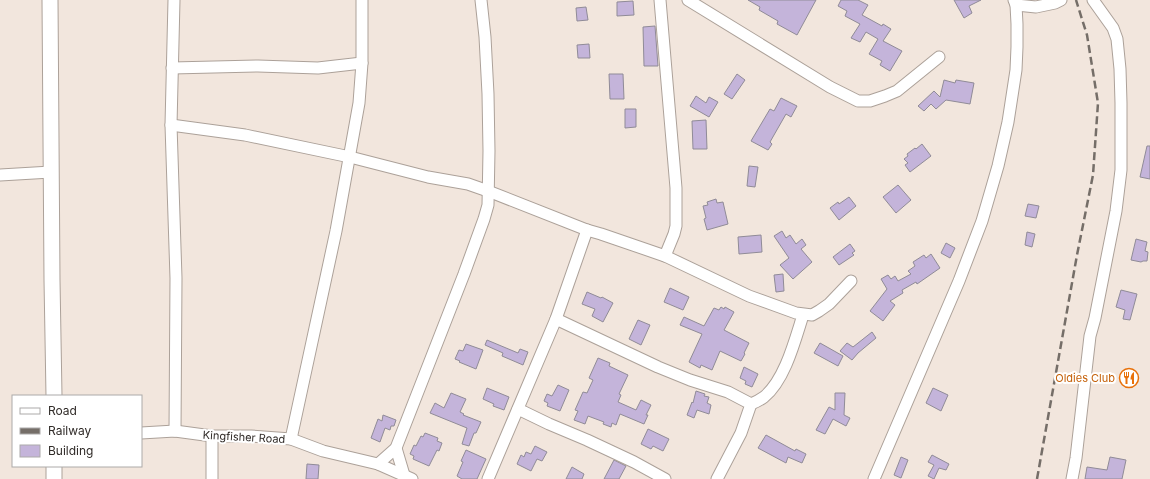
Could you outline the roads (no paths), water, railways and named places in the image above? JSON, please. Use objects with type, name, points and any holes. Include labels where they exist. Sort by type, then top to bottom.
[{"type":"main road","points":[[50,0],[54,395]]},
{"type":"main road","points":[[54,467],[54,479]]},
{"type":"street","points":[[174,0],[171,125],[176,278],[175,431]]},
{"type":"street","points":[[291,439],[334,239],[359,103],[362,63],[362,0]]},
{"type":"street","points":[[378,464],[396,448],[461,281],[488,205],[488,94],[485,37],[481,0]]},
{"type":"street","points":[[660,0],[676,188],[676,226],[665,256]]},
{"type":"street","points":[[688,0],[830,87],[858,101],[870,101],[897,91],[939,57]]},
{"type":"street","points":[[874,479],[953,295],[982,221],[998,166],[1008,122],[1016,70],[1018,48],[1015,2],[1036,7],[1061,0]]},
{"type":"street","points":[[1072,479],[1076,458],[1090,336],[1095,318],[1116,211],[1121,170],[1120,69],[1117,39],[1113,28],[1093,0]]},
{"type":"street","points":[[172,68],[258,66],[318,68],[362,63]]},
{"type":"street","points":[[171,125],[245,135],[350,157],[428,177],[468,184],[587,230],[665,256],[750,296],[796,314],[812,315],[819,311],[829,304],[851,281]]},
{"type":"street","points":[[0,175],[51,172]]},
{"type":"street","points":[[488,479],[556,319],[587,230]]},
{"type":"street","points":[[556,319],[658,367],[690,380],[728,392],[750,404],[759,401],[766,396],[781,376],[791,353],[803,315]]},
{"type":"street","points":[[717,479],[741,433],[750,404]]},
{"type":"street","points":[[518,409],[634,462],[665,479]]},
{"type":"street","name":"Kingfisher Road","points":[[142,433],[175,431],[212,436],[251,436],[291,439],[323,450],[378,464],[408,477]]},
{"type":"street","points":[[212,436],[212,479]]},
{"type":"street","points":[[396,448],[408,477]]},
{"type":"railway","points":[[1037,479],[1077,255],[1093,175],[1098,103],[1087,35],[1076,0]]},
{"type":"place","name":"Oldies Club","points":[[1129,378]]}]
